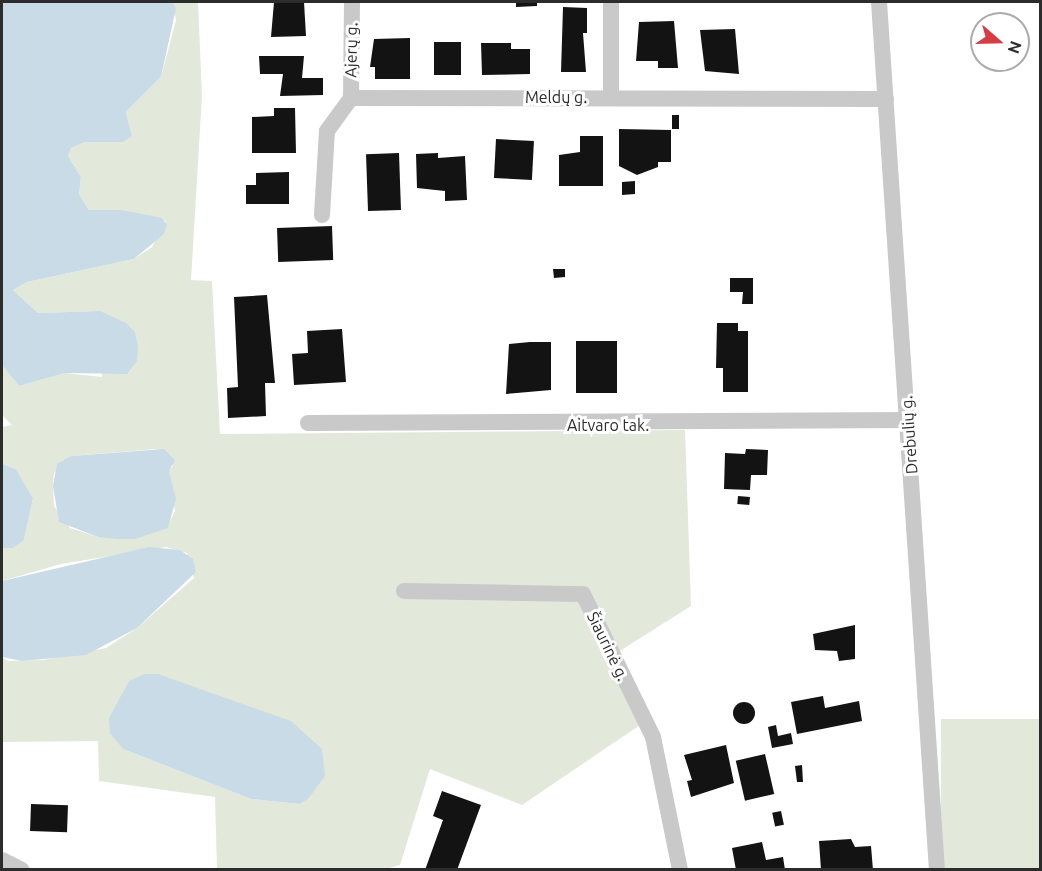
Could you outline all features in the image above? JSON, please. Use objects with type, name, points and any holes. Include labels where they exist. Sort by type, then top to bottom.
[{"type":"street","name":"Ajerų g.","points":[[351,98],[352,2]]},
{"type":"street","points":[[611,2],[611,97]]},
{"type":"street","name":"Drebulių g.","points":[[879,2],[936,870]]},
{"type":"street","name":"Meldų g.","points":[[351,98],[886,99]]},
{"type":"street","points":[[322,215],[327,131],[351,98]]},
{"type":"street","name":"Aitvaro tak.","points":[[308,423],[580,425],[908,420]]},
{"type":"street","name":"Šiaurinė g.","points":[[404,591],[583,594],[652,737],[680,870]]},
{"type":"street","points":[[2,860],[22,870]]},
{"type":"shaded area","points":[[172,2],[198,2],[202,96],[191,280],[212,281],[220,434],[685,430],[691,606],[607,659],[646,721],[522,805],[430,769],[400,865],[386,869],[217,869],[215,797],[99,781],[98,741],[2,742],[2,657],[8,661],[43,660],[106,648],[137,628],[194,578],[187,553],[166,547],[61,564],[2,581],[2,548],[24,540],[33,498],[16,469],[2,464],[2,427],[12,425],[2,415],[2,365],[19,386],[65,373],[102,377],[99,311],[38,313],[13,290],[27,282],[134,259],[152,247],[166,221],[122,210],[89,210],[79,194],[81,177],[68,156],[71,148],[85,142],[132,136],[126,112],[161,77],[176,20]],"holes":[[[156,449],[173,466],[168,471],[175,511],[167,528],[98,537],[70,528],[54,506],[54,473],[71,456]],[[123,749],[299,804],[251,799]]]},
{"type":"shaded area","points":[[941,719],[1040,719],[1040,869],[941,869]]},
{"type":"water","points":[[2,2],[172,2],[176,8],[161,77],[126,112],[132,136],[123,142],[85,142],[71,148],[68,156],[81,177],[79,194],[89,210],[122,210],[162,218],[167,225],[164,234],[134,259],[27,282],[13,290],[38,313],[100,311],[126,323],[135,332],[138,346],[137,361],[127,374],[65,373],[19,386],[2,365]]},
{"type":"water","points":[[164,449],[175,460],[169,471],[176,499],[168,528],[135,539],[117,539],[98,537],[59,522],[53,486],[57,464],[71,456]]},
{"type":"water","points":[[2,464],[16,469],[33,498],[24,540],[13,548],[2,548]]},
{"type":"water","points":[[149,547],[180,550],[193,559],[196,572],[137,628],[86,655],[22,661],[2,657],[2,581]]},
{"type":"water","points":[[145,674],[158,674],[291,721],[322,749],[325,776],[308,799],[299,804],[251,799],[123,749],[110,733],[109,718],[129,681]]},
{"type":"building","points":[[274,2],[304,2],[306,36],[271,37]]},
{"type":"building","points":[[516,2],[537,2],[537,6],[516,7]]},
{"type":"building","points":[[563,7],[587,8],[587,33],[583,33],[586,72],[561,72]]},
{"type":"building","points":[[674,21],[678,68],[658,68],[658,61],[636,61],[639,22]]},
{"type":"building","points":[[735,29],[739,74],[705,71],[700,30]]},
{"type":"building","points":[[410,38],[410,79],[375,79],[375,67],[370,67],[374,39]]},
{"type":"building","points":[[434,42],[461,42],[461,75],[434,75]]},
{"type":"building","points":[[481,43],[511,43],[511,49],[530,49],[530,74],[482,75]]},
{"type":"building","points":[[259,56],[304,56],[302,78],[323,78],[323,95],[280,96],[283,74],[260,74]]},
{"type":"building","points":[[274,108],[295,108],[296,153],[252,153],[252,117],[274,116]]},
{"type":"building","points":[[672,115],[679,115],[679,129],[672,129]]},
{"type":"building","points":[[619,129],[671,130],[671,162],[658,162],[658,167],[637,175],[619,166]]},
{"type":"building","points":[[580,136],[603,136],[603,186],[559,186],[559,155],[580,152]]},
{"type":"building","points":[[496,139],[534,141],[532,180],[494,178]]},
{"type":"building","points":[[399,153],[401,210],[368,211],[366,154]]},
{"type":"building","points":[[438,153],[438,158],[465,156],[467,200],[445,201],[445,191],[417,188],[416,154]]},
{"type":"building","points":[[289,172],[289,204],[246,204],[246,185],[256,185],[256,173]]},
{"type":"building","points":[[635,181],[635,194],[622,195],[622,182]]},
{"type":"building","points":[[332,226],[333,260],[278,262],[277,228]]},
{"type":"building","points":[[553,269],[565,269],[565,277],[554,278]]},
{"type":"building","points":[[730,278],[753,278],[753,304],[742,304],[743,292],[730,292]]},
{"type":"building","points":[[267,295],[275,383],[265,383],[266,416],[228,418],[227,388],[238,387],[234,297]]},
{"type":"building","points":[[717,323],[738,323],[738,331],[748,331],[748,392],[723,392],[723,368],[716,368]]},
{"type":"building","points":[[342,329],[346,382],[294,385],[292,354],[308,353],[307,331]]},
{"type":"building","points":[[576,341],[617,341],[617,393],[576,393]]},
{"type":"building","points":[[551,342],[551,390],[506,394],[509,344]]},
{"type":"building","points":[[746,449],[768,450],[767,475],[751,475],[750,490],[724,489],[725,453],[745,454]]},
{"type":"building","points":[[738,496],[750,497],[749,505],[737,504]]},
{"type":"building","points":[[855,625],[855,659],[839,661],[837,651],[815,650],[813,634]]},
{"type":"building","points":[[823,696],[825,708],[859,701],[862,721],[797,734],[791,702]]},
{"type":"building","points":[[744,702],[752,705],[755,713],[752,721],[744,724],[736,721],[733,713],[736,705]]},
{"type":"building","points":[[776,725],[778,736],[791,733],[793,744],[772,748],[768,727]]},
{"type":"building","points":[[726,745],[734,783],[691,797],[687,781],[692,780],[684,755]]},
{"type":"building","points":[[765,754],[774,794],[745,801],[736,761]]},
{"type":"building","points":[[802,765],[803,782],[797,782],[795,766]]},
{"type":"building","points":[[442,791],[481,805],[457,870],[425,870],[443,820],[433,816]]},
{"type":"building","points":[[31,804],[68,805],[67,832],[30,831]]},
{"type":"building","points":[[781,811],[784,825],[775,827],[772,813]]},
{"type":"building","points":[[851,839],[855,847],[871,846],[873,870],[821,870],[819,841]]},
{"type":"building","points":[[762,842],[766,860],[783,857],[785,870],[736,870],[732,848]]}]
